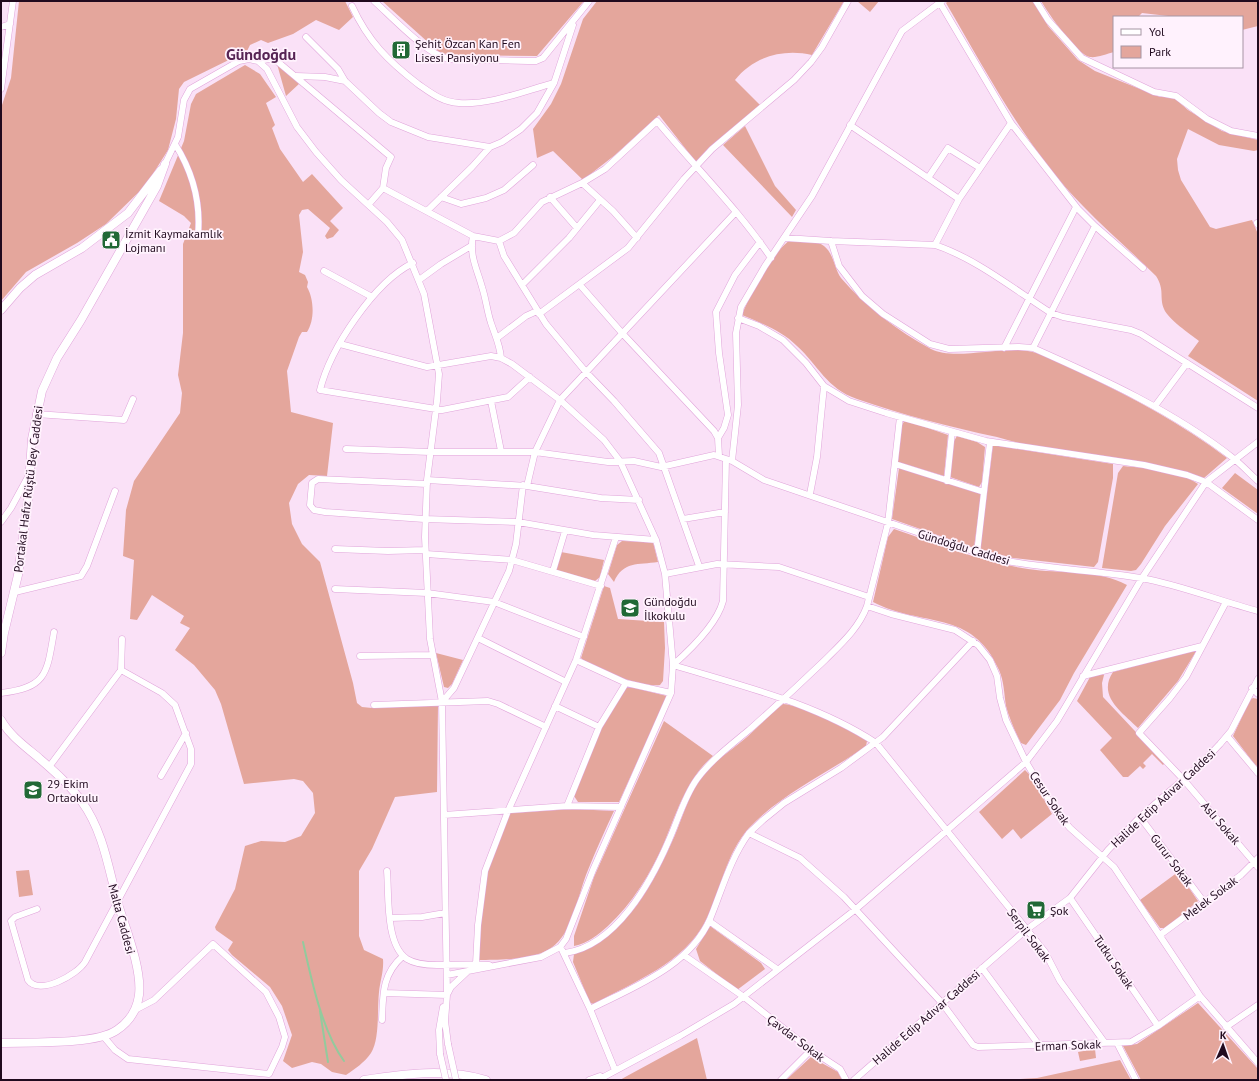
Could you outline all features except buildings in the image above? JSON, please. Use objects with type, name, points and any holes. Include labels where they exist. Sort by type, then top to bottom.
[{"type":"main road","points":[[1,310],[20,288],[35,275],[82,248],[128,213],[165,164]]},
{"type":"main road","name":"Portakal Hafız Rüştü Bey Caddesi","points":[[1,653],[15,592],[26,522],[31,450],[36,414],[42,391],[54,364],[158,186],[165,164]]},
{"type":"main road","name":"Malta Caddesi","points":[[1,720],[13,735],[49,767],[78,796],[88,812],[101,840],[138,976],[139,990],[135,1010],[123,1026],[104,1037],[89,1040],[1,1043]]},
{"type":"main road","points":[[364,1080],[392,1076],[445,1076],[486,1080]]},
{"type":"main road","points":[[445,1076],[467,1080]]},
{"type":"street","points":[[1,89],[12,1]]},
{"type":"street","points":[[374,1],[428,49],[440,57],[450,59],[528,61],[541,59],[574,22],[589,1]]},
{"type":"street","points":[[497,338],[526,316],[538,313],[580,285],[621,254],[637,238],[696,166],[718,144],[784,89],[807,66],[822,46],[848,1]]},
{"type":"street","points":[[1036,1],[1048,20],[1082,58],[1154,92],[1176,96],[1207,119],[1231,131],[1258,136]]},
{"type":"street","points":[[673,665],[697,642],[720,609],[724,597],[725,512],[729,460],[738,405],[736,333],[738,318],[746,298],[812,196],[902,30],[941,2],[1011,123],[1076,207],[1095,226],[1143,268]]},
{"type":"street","points":[[352,6],[365,31],[383,54],[399,70],[441,99],[458,103],[479,102],[554,83]]},
{"type":"street","points":[[427,211],[472,167],[490,146],[507,139],[528,123],[542,106],[554,83],[574,22]]},
{"type":"street","points":[[1,27],[10,24]]},
{"type":"street","points":[[306,37],[338,69],[345,81],[379,114],[398,126],[428,137],[490,146]]},
{"type":"street","points":[[258,61],[265,58],[272,59],[296,76],[320,99],[392,157],[386,168],[383,188],[369,204]]},
{"type":"street","points":[[165,164],[180,130],[184,100],[190,89],[239,61],[249,59],[258,61],[267,70],[297,127],[316,152],[398,235],[413,263],[426,300],[438,366],[436,410],[430,452],[424,519],[425,552],[432,655],[442,702],[447,965],[445,1021],[448,1044],[456,1080]]},
{"type":"street","points":[[296,76],[332,78],[345,81]]},
{"type":"street","points":[[383,188],[473,236],[499,241],[514,233],[538,205],[582,183],[605,169],[657,121],[716,187],[771,258]]},
{"type":"street","points":[[935,246],[958,199],[1011,123]]},
{"type":"street","points":[[850,125],[958,199]]},
{"type":"street","points":[[175,144],[189,168],[193,182],[198,209],[198,235]]},
{"type":"street","points":[[928,178],[948,148],[980,168]]},
{"type":"street","points":[[441,196],[461,204],[486,198],[504,190],[533,165]]},
{"type":"street","points":[[582,183],[616,215],[637,238]]},
{"type":"street","points":[[550,198],[577,228]]},
{"type":"street","points":[[522,285],[577,228],[600,200]]},
{"type":"street","points":[[1004,348],[1076,207]]},
{"type":"street","points":[[442,702],[454,688],[478,638],[512,560],[525,486],[535,452],[560,400],[735,213]]},
{"type":"street","points":[[1033,348],[1095,226]]},
{"type":"street","points":[[473,236],[471,246],[473,260],[499,343],[501,358]]},
{"type":"street","points":[[785,238],[831,242],[935,246],[962,256],[1051,313],[1131,330],[1258,408]]},
{"type":"street","points":[[499,241],[504,256],[538,313],[586,372],[656,448],[666,467],[699,566]]},
{"type":"street","points":[[718,438],[724,428],[728,415],[718,346],[716,312],[735,276],[760,242]]},
{"type":"street","points":[[831,242],[839,266],[862,296],[883,314],[930,344],[949,349],[1033,348],[1156,406],[1197,432],[1235,459],[1258,481]]},
{"type":"street","points":[[419,280],[471,246]]},
{"type":"street","points":[[413,263],[395,274],[372,297],[340,344],[326,370],[320,390],[436,410],[453,409],[512,395],[530,377]]},
{"type":"street","points":[[324,271],[372,297]]},
{"type":"street","points":[[346,449],[430,452],[535,452],[608,462],[634,461],[666,467],[707,456],[719,456],[718,438],[714,431],[622,333],[580,285]]},
{"type":"street","points":[[738,318],[759,326],[783,340],[806,363],[824,386],[850,401],[900,417],[990,442],[1166,469],[1206,482],[1258,520]]},
{"type":"street","points":[[340,344],[423,367],[438,366],[485,356],[501,358],[530,377],[560,400],[604,440],[620,461],[656,540],[665,574],[673,665],[671,693],[593,870],[570,931],[560,948],[540,956],[447,975]]},
{"type":"street","points":[[1156,406],[1187,363]]},
{"type":"street","points":[[810,494],[817,457],[824,386]]},
{"type":"street","points":[[36,414],[124,420],[133,399]]},
{"type":"street","points":[[491,401],[501,451]]},
{"type":"street","points":[[565,953],[586,947],[597,940],[623,917],[655,870],[681,809],[695,782],[704,769],[785,698],[846,639],[863,618],[868,606],[888,523],[896,464],[900,417]]},
{"type":"street","points":[[947,481],[952,432]]},
{"type":"street","points":[[977,552],[990,442]]},
{"type":"street","points":[[598,1080],[680,1036],[744,997],[777,969],[856,909],[1026,762],[1057,721],[1142,578],[1206,482],[1258,442]]},
{"type":"street","name":"Gündoğdu Caddesi","points":[[719,456],[764,480],[810,494],[888,523],[996,559],[1022,564],[1142,578],[1165,583],[1258,611]]},
{"type":"street","points":[[896,464],[984,492]]},
{"type":"street","points":[[1,522],[11,508],[30,474]]},
{"type":"street","points":[[639,500],[601,498],[525,486],[318,479],[312,483],[310,501],[311,508],[317,511],[424,519],[518,522],[565,531],[656,540]]},
{"type":"street","points":[[15,592],[74,579],[82,575],[115,491]]},
{"type":"street","points":[[683,519],[725,512]]},
{"type":"street","points":[[553,571],[565,531]]},
{"type":"street","points":[[476,964],[478,925],[485,871],[508,811],[576,660],[616,537]]},
{"type":"street","points":[[336,549],[425,552],[512,560],[601,586]]},
{"type":"street","points":[[665,574],[699,566],[725,563],[787,569],[869,597]]},
{"type":"street","points":[[335,589],[427,592],[494,602],[584,637]]},
{"type":"street","points":[[1084,676],[1202,646],[1226,602]]},
{"type":"street","name":"Cesur Sokak","points":[[868,606],[891,614],[949,628],[962,633],[974,641],[987,656],[998,676],[1000,698],[1006,720],[1026,762],[1056,812],[1070,828],[1114,867],[1200,996],[1258,1062]]},
{"type":"street","points":[[1,620],[9,614]]},
{"type":"street","points":[[1,692],[24,689],[34,685],[40,680],[48,665],[54,632]]},
{"type":"street","points":[[478,638],[566,682]]},
{"type":"street","points":[[49,767],[121,670],[122,639]]},
{"type":"street","points":[[590,1009],[640,984],[685,956],[696,943],[709,921],[735,856],[749,833],[784,803],[841,768],[876,743],[974,641]]},
{"type":"street","name":"Aslı Sokak","points":[[1202,646],[1186,677],[1170,698],[1139,733],[1183,779],[1257,862]]},
{"type":"street","points":[[360,656],[432,655]]},
{"type":"street","points":[[576,660],[626,683],[671,693]]},
{"type":"street","name":"Serpil Sokak","points":[[673,665],[785,698],[851,726],[876,743],[1045,952],[1060,981],[1105,1044]]},
{"type":"street","points":[[37,909],[16,917],[11,921],[28,980],[32,985],[38,987],[50,985],[83,966],[191,764],[192,753],[186,733],[177,710],[171,700],[162,693],[121,670]]},
{"type":"street","name":"Halide Edip Adıvar Caddesi","points":[[854,1080],[1026,930],[1070,898],[1102,857],[1140,817],[1200,765],[1227,736],[1258,679]]},
{"type":"street","points":[[567,806],[599,727],[626,683]]},
{"type":"street","points":[[1252,688],[1258,694]]},
{"type":"street","points":[[374,705],[442,702],[493,702],[546,727]]},
{"type":"street","points":[[555,706],[599,727]]},
{"type":"street","points":[[161,776],[186,733]]},
{"type":"street","points":[[1227,736],[1258,773]]},
{"type":"street","points":[[444,815],[567,806],[621,807]]},
{"type":"street","name":"Gurur Sokak","points":[[1140,817],[1204,902]]},
{"type":"street","points":[[749,833],[800,858],[856,909],[942,1003]]},
{"type":"street","name":"Melek Sokak","points":[[1160,935],[1257,862]]},
{"type":"street","points":[[387,870],[390,918],[393,937],[403,956],[420,963],[497,966]]},
{"type":"street","name":"Tutku Sokak","points":[[1070,898],[1158,1026]]},
{"type":"street","points":[[390,918],[414,918],[445,913]]},
{"type":"street","points":[[709,921],[777,969]]},
{"type":"street","points":[[104,1037],[121,1055],[128,1060],[269,1074],[285,1038],[279,1017],[266,992],[213,944],[154,1000],[135,1010]]},
{"type":"street","points":[[560,948],[565,953],[615,1070]]},
{"type":"street","points":[[382,1020],[384,993],[390,970],[403,956]]},
{"type":"street","name":"Çavdar Sokak","points":[[685,956],[744,997],[811,1050],[840,1069],[846,1080]]},
{"type":"street","points":[[982,968],[1039,1046]]},
{"type":"street","points":[[445,1076],[440,1054],[439,1030],[447,995],[452,986],[468,971]]},
{"type":"street","points":[[384,993],[447,995]]},
{"type":"street","name":"Erman Sokak","points":[[942,1003],[973,1045],[978,1047],[1039,1046],[1131,1042],[1158,1026],[1200,996]]},
{"type":"street","points":[[1226,1027],[1258,1005]]},
{"type":"street","points":[[1118,1043],[1136,1080]]},
{"type":"street","points":[[781,1080],[811,1050]]},
{"type":"street","points":[[589,1080],[615,1070]]},
{"type":"green space","points":[[19,1],[345,1],[353,17],[339,30],[316,20],[293,34],[268,43],[261,40],[250,45],[247,51],[184,82],[179,89],[176,119],[168,150],[146,185],[106,224],[77,243],[26,272],[1,301],[1,108],[11,78]]},
{"type":"green space","points":[[382,1],[584,1],[537,56],[454,55],[440,53]]},
{"type":"green space","points":[[597,1],[844,1],[812,55],[790,53],[769,56],[751,65],[742,72],[735,80],[761,106],[696,162],[659,115],[615,155],[583,180],[553,151],[537,158],[533,129],[551,104],[561,84],[583,19]]},
{"type":"green space","points":[[857,1],[879,1],[870,12]]},
{"type":"green space","points":[[948,1],[1034,1],[1048,26],[1078,60],[1095,71],[1160,97],[1173,97],[1188,110],[1222,131],[1258,140],[1258,150],[1254,151],[1219,145],[1188,129],[1177,159],[1181,180],[1210,227],[1216,229],[1252,220],[1258,234],[1258,401],[1188,356],[1199,341],[1166,313],[1162,301],[1159,281],[1156,276],[1083,206],[1043,160],[1025,135],[992,83],[946,3]]},
{"type":"green space","points":[[1041,1],[1258,1],[1258,26],[1243,30],[1243,16],[1168,16],[1142,13],[1139,16],[1113,16],[1113,52],[1093,57],[1084,55],[1071,42]]},
{"type":"green space","points":[[277,64],[300,83],[286,96]]},
{"type":"green space","points":[[245,65],[260,74],[276,97],[266,103],[275,125],[272,128],[280,149],[303,182],[312,174],[343,208],[330,221],[339,230],[333,237],[327,239],[325,236],[330,228],[308,209],[302,210],[299,215],[303,252],[299,272],[305,275],[308,282],[307,287],[311,297],[313,310],[310,327],[307,332],[302,332],[299,337],[287,371],[291,412],[333,423],[327,476],[309,475],[298,484],[289,503],[292,524],[302,544],[320,562],[353,683],[357,703],[362,707],[372,708],[438,705],[437,792],[395,797],[372,849],[359,871],[359,936],[364,950],[383,959],[383,968],[379,992],[377,1032],[374,1047],[366,1059],[346,1075],[332,1072],[321,1064],[312,1062],[292,1068],[283,1061],[292,1035],[282,1006],[270,987],[232,955],[228,950],[233,942],[216,930],[215,927],[235,889],[245,846],[261,841],[285,842],[301,836],[315,813],[313,793],[303,781],[294,779],[244,784],[221,704],[215,690],[194,665],[175,650],[190,628],[180,623],[184,616],[152,595],[137,620],[130,619],[134,560],[123,556],[126,510],[134,481],[180,413],[182,393],[178,375],[183,333],[183,244],[191,223],[184,216],[159,201],[184,141],[191,104],[196,94]]},
{"type":"green space","points":[[745,126],[775,186],[796,210],[792,217],[723,145]]},
{"type":"green space","points":[[789,241],[812,241],[824,246],[830,253],[841,278],[861,299],[883,318],[931,349],[952,354],[1004,350],[1035,352],[1055,360],[1138,401],[1174,422],[1227,458],[1204,478],[1162,466],[1023,444],[944,425],[874,405],[846,394],[830,383],[805,354],[785,336],[742,315],[762,275],[783,246]]},
{"type":"green space","points":[[905,420],[948,435],[944,476],[898,462],[902,425]]},
{"type":"green space","points":[[957,436],[977,442],[985,447],[982,482],[979,487],[950,477],[954,441]]},
{"type":"green space","points":[[993,445],[1113,464],[1113,478],[1098,562],[1094,567],[1013,558],[980,549]]},
{"type":"green space","points":[[1123,466],[1172,473],[1190,479],[1198,484],[1165,526],[1141,564],[1136,570],[1131,571],[1102,568],[1118,473]]},
{"type":"green space","points":[[899,468],[979,492],[981,496],[974,548],[892,519]]},
{"type":"green space","points":[[1235,473],[1258,490],[1258,514],[1222,488]]},
{"type":"green space","points":[[894,529],[994,562],[1028,569],[1104,576],[1127,585],[1074,673],[1060,700],[1026,745],[1021,743],[1009,715],[1006,706],[1001,674],[988,650],[975,637],[960,628],[944,622],[891,610],[873,602],[888,537]]},
{"type":"green space","points":[[622,541],[653,542],[658,562],[638,564],[627,567],[622,570],[614,582],[608,574],[617,545]]},
{"type":"green space","points":[[561,552],[604,560],[600,577],[595,581],[558,571],[556,569]]},
{"type":"green space","points":[[604,586],[610,588],[618,619],[664,622],[665,648],[663,681],[660,685],[643,684],[607,673],[587,663],[581,658]]},
{"type":"green space","points":[[1190,651],[1195,653],[1178,681],[1138,728],[1119,710],[1110,696],[1108,689],[1109,681],[1113,672]]},
{"type":"green space","points":[[436,653],[463,660],[452,684],[448,688],[444,687]]},
{"type":"green space","points":[[1102,673],[1104,675],[1102,683],[1103,697],[1165,763],[1163,765],[1152,754],[1143,763],[1146,766],[1143,769],[1140,766],[1128,777],[1123,777],[1100,750],[1112,738],[1077,701],[1090,677]]},
{"type":"green space","points":[[627,686],[667,696],[619,802],[578,802],[574,796],[601,728]]},
{"type":"green space","points":[[1253,698],[1258,699],[1258,765],[1256,766],[1233,736],[1250,700]]},
{"type":"green space","points":[[783,704],[814,713],[838,724],[867,741],[866,746],[790,794],[776,804],[749,828],[741,838],[729,860],[706,920],[697,935],[685,948],[672,960],[657,970],[594,1004],[590,1003],[573,962],[574,954],[592,946],[609,935],[623,922],[648,889],[658,871],[696,786],[715,762],[747,737]]},
{"type":"green space","points":[[664,721],[713,756],[689,785],[659,854],[647,877],[633,898],[608,926],[588,941],[574,946],[574,936],[594,877]]},
{"type":"green space","points":[[1025,770],[1031,776],[1052,814],[1021,839],[1013,829],[1002,839],[979,812]]},
{"type":"green space","points":[[573,809],[614,811],[584,879],[574,912],[565,933],[551,948],[535,955],[496,960],[479,960],[479,934],[487,871],[509,813]]},
{"type":"green space","points":[[29,870],[33,895],[19,897],[16,871]]},
{"type":"green space","points":[[1178,872],[1198,901],[1166,928],[1160,928],[1140,900]]},
{"type":"green space","points":[[710,926],[761,963],[765,969],[737,990],[700,961],[696,949]]},
{"type":"green space","points":[[1198,1003],[1258,1069],[1258,1080],[1141,1080],[1123,1046],[1137,1044]]},
{"type":"green space","points":[[697,1038],[707,1080],[620,1080],[627,1076]]},
{"type":"green space","points":[[1095,1049],[1096,1058],[1080,1061],[1078,1052]]},
{"type":"green space","points":[[811,1057],[838,1072],[842,1080],[786,1080]]},
{"type":"green space","points":[[1120,1060],[1131,1080],[1003,1080],[1037,1078]]},
{"type":"waterway","points":[[303,942],[323,1020],[336,1049],[344,1061]]},
{"type":"waterway","points":[[320,1011],[328,1062]]},
{"type":"place","name":"Şehit Özcan Kan Fen Lisesi Pansiyonu","points":[[401,50]]},
{"type":"place","name":"İzmit Kaymakamlık Lojmanı","points":[[111,240]]},
{"type":"place","name":"Gündoğdu İlkokulu","points":[[630,608]]},
{"type":"place","name":"29 Ekim Ortaokulu","points":[[33,790]]},
{"type":"place","name":"Şok","points":[[1036,910]]},
{"type":"district","name":"Gündoğdu","points":[[261,54]]}]
